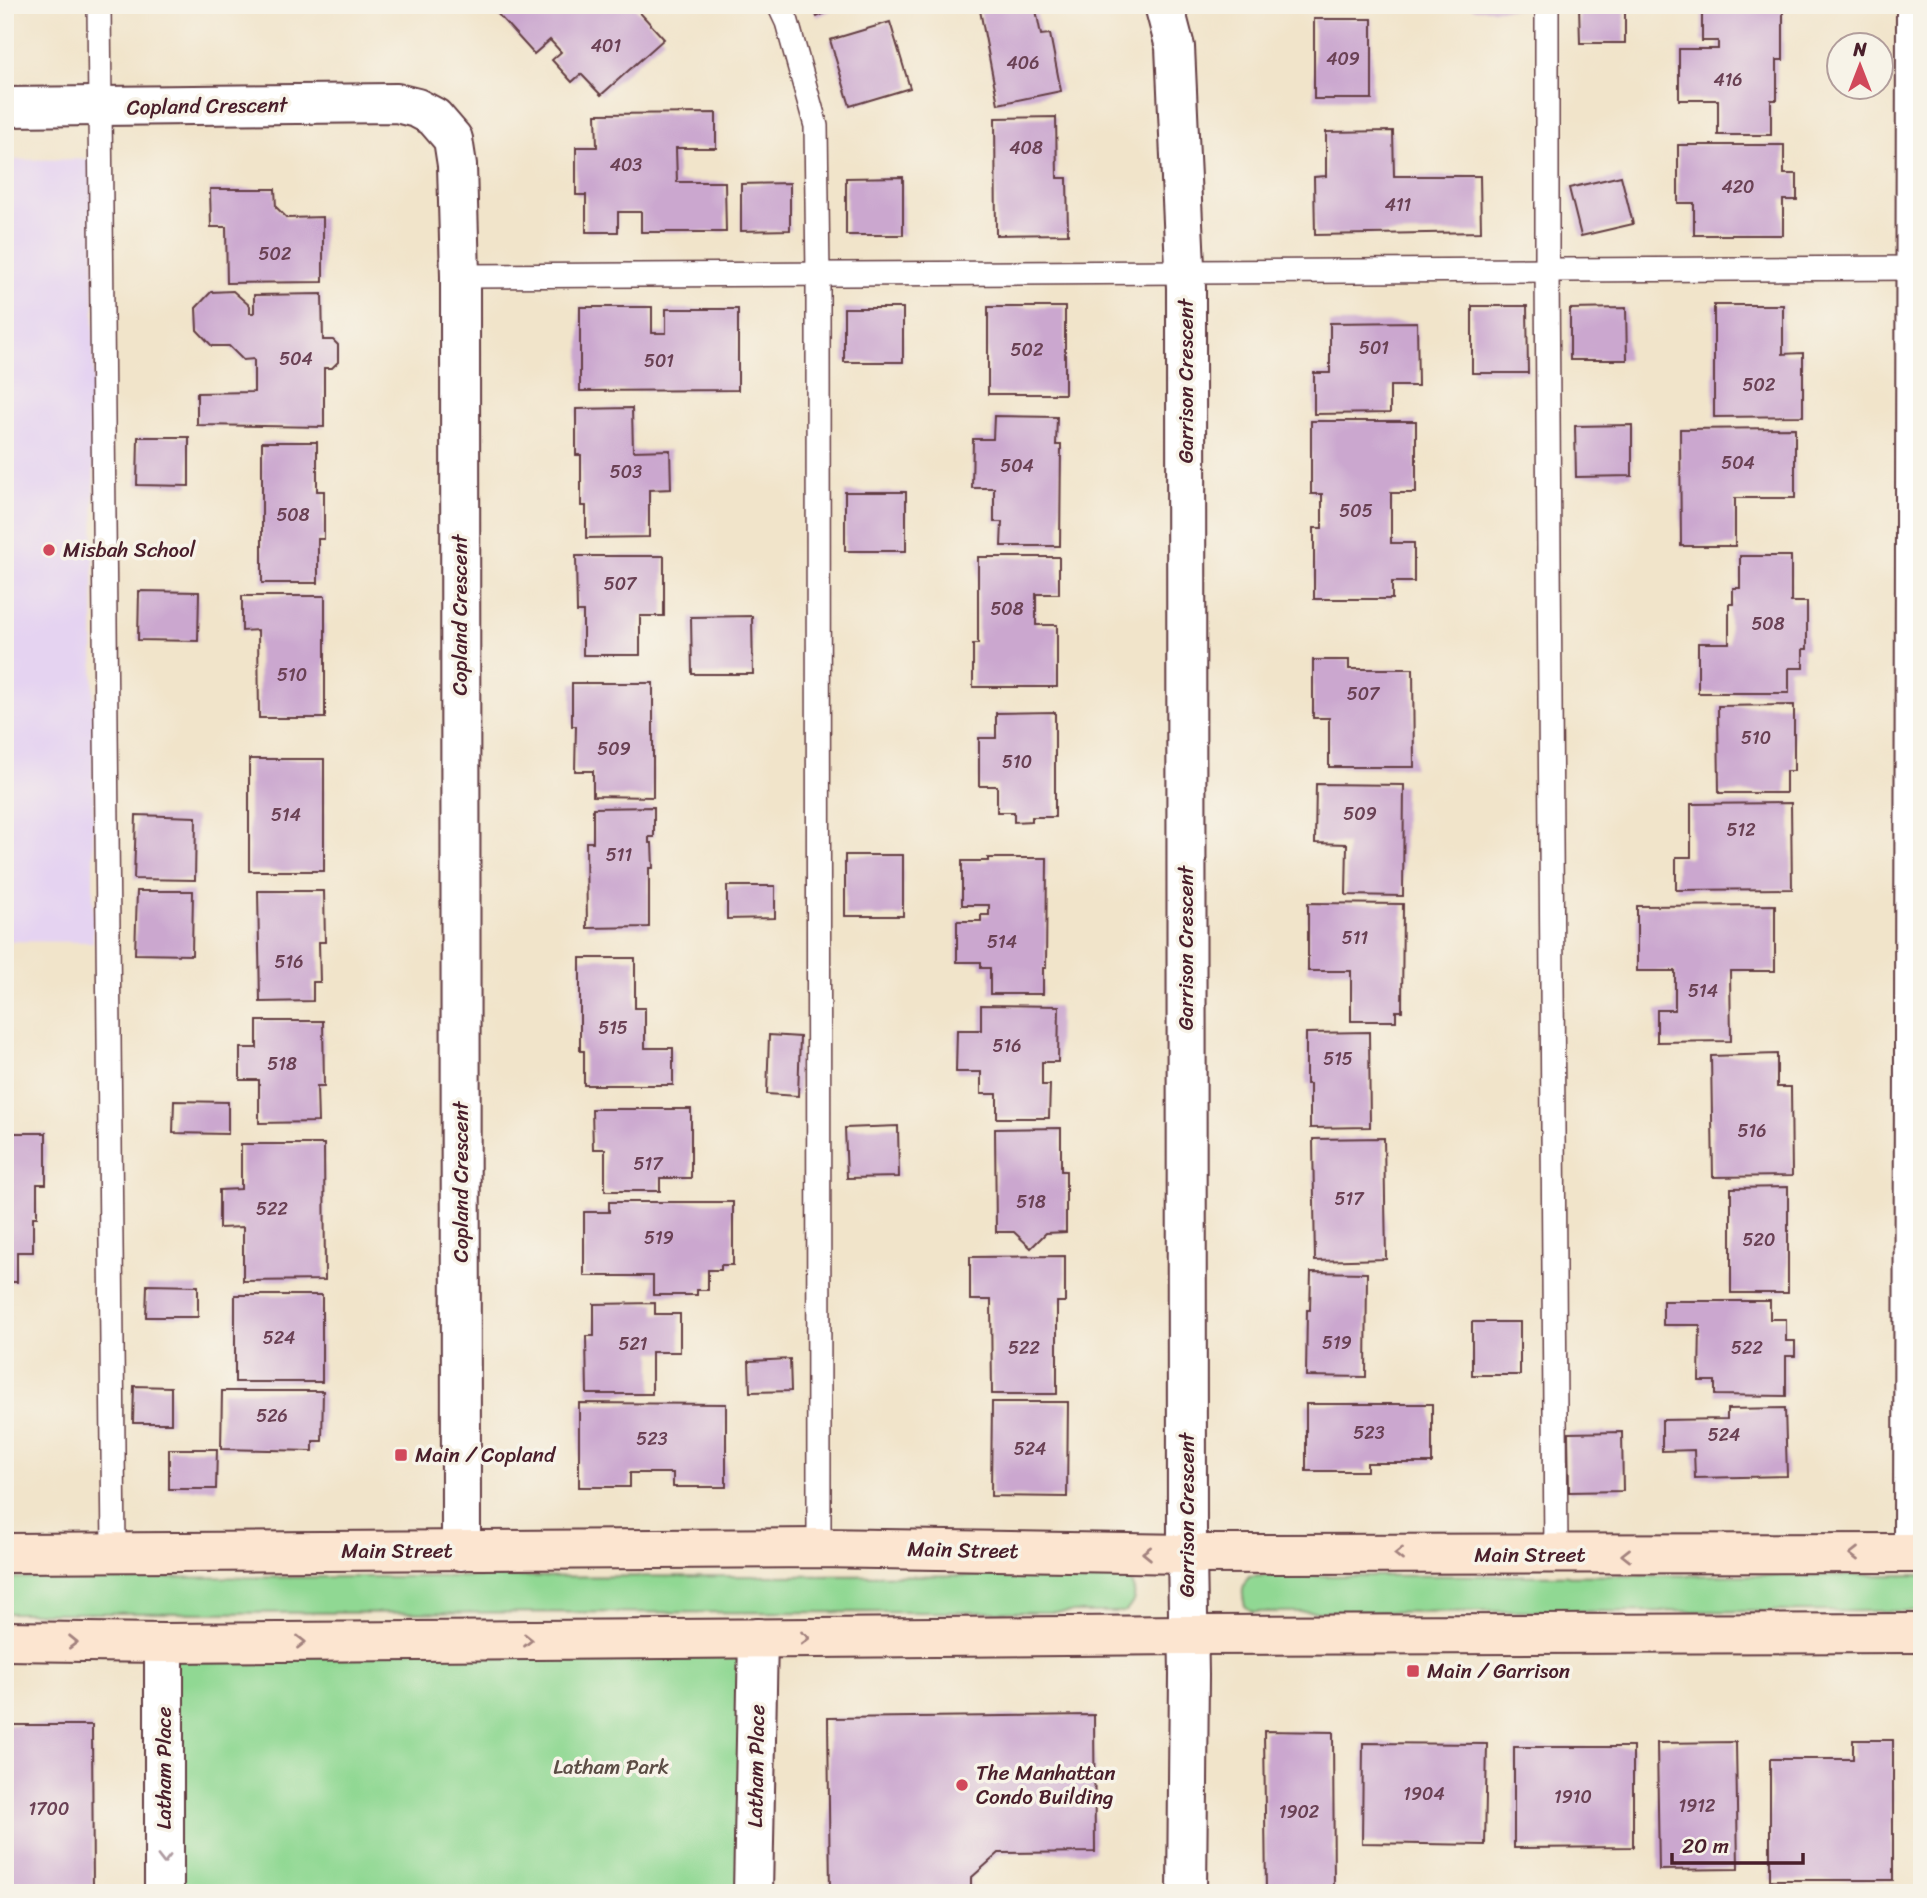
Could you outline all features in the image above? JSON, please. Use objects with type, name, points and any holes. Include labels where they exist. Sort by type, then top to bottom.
[{"type":"street","name":"Garrison Crescent","points":[[1164,5],[1175,47],[1185,272],[1189,1675],[1187,1893]]},
{"type":"street","points":[[1916,5],[1919,268],[1917,1553]]},
{"type":"street","name":"Copland Crescent","points":[[5,107],[397,103],[417,108],[434,117],[453,139],[457,165],[460,276],[461,1551]]},
{"type":"street","name":"Main Street","points":[[5,1553],[819,1548],[1187,1554],[1917,1553]]},
{"type":"street","points":[[5,1641],[164,1643],[1188,1635],[1922,1633]]},
{"type":"street","name":"Latham Place","points":[[753,1893],[758,1638]]},
{"type":"street","name":"Latham Place","points":[[164,1643],[164,1893]]},
{"type":"lane","points":[[99,5],[114,1552]]},
{"type":"lane","points":[[779,5],[787,22],[816,125],[819,1548]]},
{"type":"lane","points":[[1547,5],[1556,1555]]},
{"type":"lane","points":[[460,276],[1919,268]]},
{"type":"shaded area","name":"Misbah School","points":[[94,159],[93,942],[5,941],[5,160]]},
{"type":"green space","points":[[1122,1575],[1134,1589],[1134,1597],[1126,1612],[5,1613],[5,1578]]},
{"type":"green space","points":[[1922,1575],[1922,1611],[1253,1612],[1245,1606],[1243,1594],[1243,1587],[1249,1577],[1259,1576]]},
{"type":"green space","name":"Latham Park","points":[[758,1638],[753,1893],[164,1893],[164,1643]]},
{"type":"building","points":[[495,5],[633,5],[664,39],[601,95],[581,74],[572,82],[552,60],[561,52],[550,40],[534,54],[495,11],[498,8]]},
{"type":"building","points":[[812,5],[842,5],[817,17]]},
{"type":"building","points":[[979,5],[1035,5],[1041,35],[1050,34],[1061,91],[998,104]]},
{"type":"building","points":[[1472,5],[1523,5],[1523,9],[1472,9]]},
{"type":"building","points":[[1579,5],[1625,5],[1625,43],[1580,43]]},
{"type":"building","points":[[1702,5],[1783,5],[1783,60],[1777,60],[1777,100],[1771,100],[1771,135],[1718,135],[1718,100],[1679,100],[1679,49],[1718,49],[1718,41],[1702,41]]},
{"type":"building","points":[[1314,19],[1372,19],[1372,99],[1314,99]]},
{"type":"building","points":[[890,22],[910,88],[850,106],[830,40]]},
{"type":"building","points":[[716,113],[716,148],[676,148],[677,182],[725,182],[726,232],[641,232],[641,212],[618,212],[618,232],[586,232],[586,195],[576,195],[576,147],[597,147],[596,114]]},
{"type":"building","points":[[1056,117],[1057,178],[1067,178],[1068,234],[996,235],[995,118]]},
{"type":"building","points":[[1393,131],[1394,176],[1480,176],[1481,232],[1315,235],[1314,177],[1326,176],[1326,132]]},
{"type":"building","points":[[1678,145],[1784,145],[1784,174],[1797,174],[1797,200],[1783,200],[1783,235],[1694,235],[1694,203],[1678,203]]},
{"type":"building","points":[[1621,176],[1633,224],[1581,236],[1569,188]]},
{"type":"building","points":[[903,177],[903,235],[846,235],[846,178]]},
{"type":"building","points":[[790,183],[790,230],[741,231],[741,184]]},
{"type":"building","points":[[210,189],[275,189],[276,207],[287,218],[323,217],[323,282],[227,283],[226,227],[211,227]]},
{"type":"building","points":[[233,291],[250,306],[250,313],[254,313],[254,295],[322,294],[323,340],[333,340],[338,345],[338,362],[332,368],[324,368],[324,427],[197,425],[197,393],[254,392],[254,359],[243,360],[229,346],[212,346],[197,330],[196,308],[211,292]]},
{"type":"building","points":[[1714,305],[1783,305],[1783,354],[1803,353],[1803,416],[1714,417]]},
{"type":"building","points":[[1472,306],[1527,306],[1528,373],[1472,373]]},
{"type":"building","points":[[580,307],[652,307],[652,333],[666,333],[666,309],[738,309],[738,390],[580,391]]},
{"type":"building","points":[[988,307],[1065,307],[1065,394],[988,394]]},
{"type":"building","points":[[844,308],[903,308],[903,362],[844,362]]},
{"type":"building","points":[[1626,308],[1627,360],[1570,360],[1570,309]]},
{"type":"building","points":[[1417,322],[1418,386],[1390,386],[1390,413],[1314,414],[1314,373],[1330,373],[1330,323]]},
{"type":"building","points":[[632,408],[633,451],[670,450],[671,489],[649,490],[649,537],[586,538],[586,506],[581,506],[581,455],[576,455],[576,409]]},
{"type":"building","points":[[994,416],[1057,417],[1056,445],[1061,445],[1060,546],[1001,546],[1002,522],[994,522],[994,488],[972,488],[973,439],[993,439]]},
{"type":"building","points":[[1311,421],[1416,421],[1416,493],[1391,493],[1391,543],[1414,543],[1414,582],[1392,582],[1392,599],[1314,599],[1314,528],[1322,528],[1322,494],[1311,494]]},
{"type":"building","points":[[1632,425],[1632,476],[1576,477],[1575,426]]},
{"type":"building","points":[[1795,428],[1795,498],[1735,498],[1735,546],[1681,546],[1680,429]]},
{"type":"building","points":[[138,437],[189,437],[189,486],[137,485]]},
{"type":"building","points":[[262,442],[317,442],[317,491],[324,491],[324,539],[318,539],[318,583],[262,583]]},
{"type":"building","points":[[845,492],[906,492],[906,551],[845,551]]},
{"type":"building","points":[[576,556],[664,556],[664,616],[640,616],[640,655],[583,655],[583,612],[577,612]]},
{"type":"building","points":[[1740,556],[1791,556],[1791,602],[1807,602],[1807,649],[1803,649],[1803,668],[1789,668],[1789,693],[1698,693],[1698,643],[1729,643],[1729,604],[1733,604],[1733,588],[1740,588]]},
{"type":"building","points":[[978,557],[1059,557],[1059,594],[1036,594],[1036,625],[1057,625],[1057,687],[973,687],[973,644],[978,644]]},
{"type":"building","points":[[139,591],[199,592],[198,641],[138,640]]},
{"type":"building","points":[[242,596],[325,596],[325,718],[259,718],[258,630],[242,631]]},
{"type":"building","points":[[752,616],[753,674],[692,674],[691,617]]},
{"type":"building","points":[[1313,660],[1349,660],[1349,669],[1413,669],[1414,767],[1329,767],[1329,718],[1313,718]]},
{"type":"building","points":[[572,683],[653,683],[653,797],[593,796],[593,771],[575,771],[576,726],[572,726]]},
{"type":"building","points":[[1794,705],[1794,771],[1786,771],[1786,793],[1719,793],[1718,706]]},
{"type":"building","points":[[1055,712],[1055,817],[1032,817],[1032,821],[1014,822],[1014,812],[997,812],[997,786],[979,786],[979,738],[996,738],[996,713]]},
{"type":"building","points":[[249,759],[324,759],[324,871],[249,871]]},
{"type":"building","points":[[1316,784],[1404,785],[1403,896],[1346,895],[1347,844],[1315,843]]},
{"type":"building","points":[[1791,803],[1792,889],[1676,890],[1676,857],[1691,857],[1691,804]]},
{"type":"building","points":[[654,807],[654,837],[649,837],[649,843],[652,843],[653,868],[649,868],[649,927],[587,928],[586,842],[593,842],[593,808]]},
{"type":"building","points":[[136,815],[196,817],[195,880],[134,879]]},
{"type":"building","points":[[845,855],[903,855],[903,916],[845,916]]},
{"type":"building","points":[[988,858],[1047,858],[1046,968],[1043,968],[1043,994],[990,994],[990,968],[981,968],[981,962],[957,962],[957,921],[981,921],[981,915],[989,915],[989,905],[962,905],[962,861],[988,861]]},
{"type":"building","points":[[727,886],[775,886],[775,918],[727,919]]},
{"type":"building","points":[[137,891],[193,891],[192,955],[135,954]]},
{"type":"building","points":[[258,891],[324,891],[325,942],[319,942],[320,982],[313,982],[313,1001],[260,1002]]},
{"type":"building","points":[[1308,903],[1403,904],[1402,1011],[1396,1011],[1396,1021],[1351,1021],[1351,971],[1308,971]]},
{"type":"building","points":[[1775,905],[1775,971],[1730,971],[1731,1041],[1657,1042],[1657,1010],[1675,1010],[1675,971],[1637,971],[1637,906]]},
{"type":"building","points":[[580,958],[635,958],[635,1008],[645,1008],[645,1048],[673,1048],[673,1085],[584,1085],[584,1051],[580,1051]]},
{"type":"building","points":[[981,1005],[1059,1006],[1058,1062],[1042,1062],[1042,1085],[1050,1085],[1049,1118],[997,1118],[997,1094],[981,1094],[981,1072],[956,1072],[957,1030],[981,1030]]},
{"type":"building","points":[[257,1021],[323,1021],[324,1086],[317,1086],[318,1122],[259,1123],[259,1080],[240,1080],[240,1048],[257,1048]]},
{"type":"building","points":[[1369,1032],[1370,1127],[1310,1128],[1310,1084],[1306,1084],[1306,1033]]},
{"type":"building","points":[[769,1035],[800,1037],[798,1096],[767,1094]]},
{"type":"building","points":[[1777,1054],[1777,1087],[1791,1087],[1792,1176],[1713,1177],[1711,1056]]},
{"type":"building","points":[[174,1101],[228,1102],[228,1134],[173,1133]]},
{"type":"building","points":[[592,1109],[691,1109],[691,1178],[660,1178],[660,1191],[605,1191],[605,1149],[593,1149]]},
{"type":"building","points":[[898,1126],[899,1177],[847,1178],[845,1128]]},
{"type":"building","points":[[1061,1128],[1061,1171],[1066,1171],[1066,1232],[1046,1233],[1031,1248],[1014,1232],[996,1232],[995,1129]]},
{"type":"building","points":[[5,1133],[46,1133],[46,1184],[37,1184],[33,1252],[17,1252],[17,1282],[5,1282]]},
{"type":"building","points":[[1384,1138],[1386,1259],[1315,1261],[1313,1139]]},
{"type":"building","points":[[241,1144],[324,1144],[325,1280],[243,1281],[243,1227],[219,1228],[219,1190],[241,1189]]},
{"type":"building","points":[[1788,1187],[1788,1293],[1731,1293],[1731,1188]]},
{"type":"building","points":[[609,1202],[733,1202],[733,1265],[721,1265],[721,1270],[708,1270],[708,1290],[697,1290],[697,1295],[653,1295],[653,1276],[584,1276],[584,1212],[609,1212]]},
{"type":"building","points":[[1065,1256],[1065,1302],[1057,1302],[1057,1394],[992,1394],[991,1300],[970,1300],[970,1257]]},
{"type":"building","points":[[1311,1272],[1367,1273],[1366,1377],[1306,1376],[1307,1310],[1310,1310]]},
{"type":"building","points":[[147,1285],[198,1286],[198,1317],[146,1317]]},
{"type":"building","points":[[235,1295],[322,1295],[322,1382],[235,1382]]},
{"type":"building","points":[[1663,1301],[1770,1301],[1770,1319],[1786,1319],[1786,1341],[1795,1341],[1795,1356],[1786,1356],[1786,1396],[1715,1395],[1715,1381],[1699,1381],[1700,1325],[1663,1325]]},
{"type":"building","points":[[655,1303],[655,1314],[680,1314],[680,1352],[652,1352],[652,1394],[587,1394],[586,1336],[594,1336],[594,1304]]},
{"type":"building","points":[[1472,1322],[1520,1322],[1520,1375],[1472,1375]]},
{"type":"building","points":[[790,1359],[791,1391],[750,1392],[749,1361]]},
{"type":"building","points":[[134,1386],[171,1387],[171,1423],[133,1423]]},
{"type":"building","points":[[222,1391],[323,1391],[322,1441],[313,1441],[313,1451],[221,1449]]},
{"type":"building","points":[[992,1402],[1068,1402],[1067,1497],[991,1496]]},
{"type":"building","points":[[579,1403],[726,1404],[726,1487],[673,1487],[673,1473],[630,1473],[630,1487],[579,1487]]},
{"type":"building","points":[[1306,1404],[1432,1404],[1432,1463],[1367,1463],[1367,1471],[1306,1471]]},
{"type":"building","points":[[1785,1408],[1787,1476],[1695,1478],[1694,1450],[1662,1451],[1662,1420],[1727,1419],[1727,1409]]},
{"type":"building","points":[[1622,1432],[1623,1491],[1569,1492],[1568,1433]]},
{"type":"building","points":[[169,1449],[217,1449],[216,1489],[169,1489]]},
{"type":"building","name":"The Manhattan Condo Building","points":[[1094,1715],[1095,1852],[999,1853],[971,1878],[971,1893],[830,1893],[828,1718]]},
{"type":"building","points":[[5,1725],[92,1725],[93,1893],[5,1893]]},
{"type":"building","points":[[1264,1731],[1333,1732],[1334,1893],[1266,1893]]},
{"type":"building","points":[[1853,1740],[1893,1740],[1893,1880],[1770,1880],[1770,1759],[1853,1759]]},
{"type":"building","points":[[1736,1742],[1738,1869],[1659,1870],[1657,1743]]},
{"type":"building","points":[[1363,1743],[1487,1744],[1485,1845],[1362,1843]]},
{"type":"building","points":[[1514,1747],[1633,1747],[1633,1847],[1514,1848]]},
{"type":"place","name":"Misbah School","points":[[49,550]]},
{"type":"place","name":"Main / Copland","points":[[401,1455]]},
{"type":"place","name":"Main / Garrison","points":[[1413,1671]]},
{"type":"place","name":"The Manhattan Condo Building","points":[[962,1785]]}]
